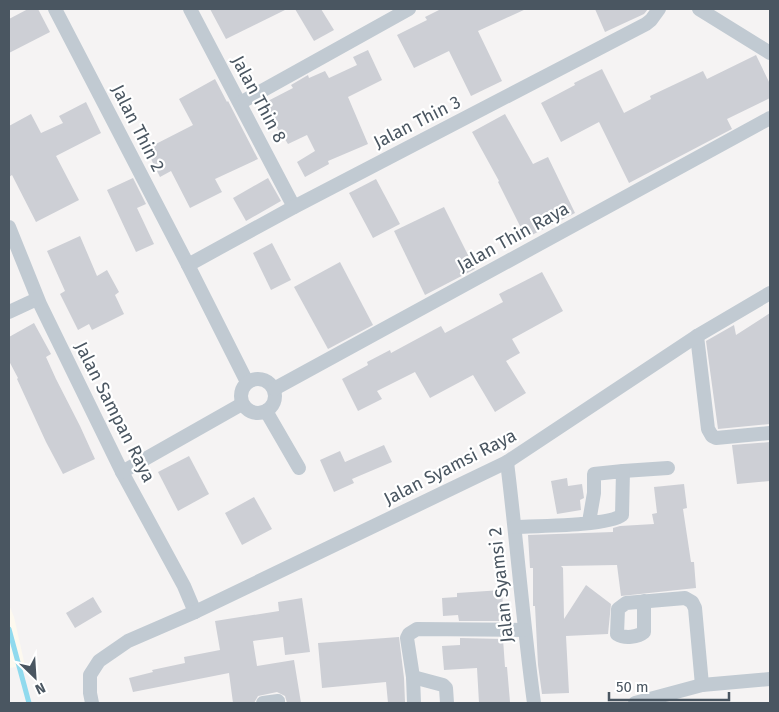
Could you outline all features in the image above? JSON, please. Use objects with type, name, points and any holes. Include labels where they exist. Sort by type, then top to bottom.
[{"type":"street","name":"Jalan Thin 2","points":[[55,9],[188,265],[246,382]]},
{"type":"street","name":"Jalan Thin 8","points":[[190,9],[294,207]]},
{"type":"street","points":[[240,102],[409,9]]},
{"type":"street","name":"Jalan Thin 3","points":[[188,265],[294,207],[646,24],[652,20],[659,9]]},
{"type":"street","points":[[699,9],[770,52]]},
{"type":"street","name":"Jalan Thin Raya","points":[[274,389],[770,118]]},
{"type":"street","name":"Jalan Sampan Raya","points":[[9,226],[38,299],[122,472],[184,586],[194,612]]},
{"type":"street","name":"Jalan Syamsi Raya","points":[[92,703],[90,675],[99,661],[128,641],[194,612],[507,462],[697,336],[770,293]]},
{"type":"street","points":[[9,312],[38,299]]},
{"type":"street","points":[[697,336],[706,419],[710,433],[716,438],[770,433]]},
{"type":"street","points":[[256,378],[267,381],[274,389],[274,402],[266,412],[259,414],[252,412],[242,404],[240,392],[246,382],[256,378]]},
{"type":"street","points":[[122,472],[242,404]]},
{"type":"street","points":[[266,412],[299,468]]},
{"type":"street","name":"Jalan Syamsi 2","points":[[507,462],[524,630],[534,703]]},
{"type":"street","points":[[589,522],[594,493],[594,474],[668,468]]},
{"type":"street","points":[[515,527],[613,520],[622,515],[623,471]]},
{"type":"street","points":[[644,601],[685,598],[692,602],[695,608],[702,685]]},
{"type":"street","points":[[414,703],[413,677],[407,638],[413,631],[417,629],[524,630]]},
{"type":"street","points":[[413,677],[443,685],[446,688],[447,703]]},
{"type":"street","points":[[635,703],[702,685],[770,679]]},
{"type":"street","points":[[263,703],[278,701],[278,703]]},
{"type":"shaded area","points":[[9,605],[14,617],[25,666],[9,668]]},
{"type":"building","points":[[28,9],[38,9],[50,32],[9,53],[9,19]]},
{"type":"building","points":[[210,9],[287,9],[226,39]]},
{"type":"building","points":[[295,9],[321,9],[334,30],[314,41]]},
{"type":"building","points":[[441,9],[526,9],[478,31],[502,81],[471,96],[449,51],[414,68],[397,35],[427,20],[425,17]]},
{"type":"building","points":[[595,9],[648,9],[644,14],[605,32]]},
{"type":"building","points":[[368,50],[382,80],[348,97],[368,144],[328,161],[329,164],[305,177],[297,162],[315,151],[307,135],[288,144],[282,137],[264,103],[293,88],[291,85],[308,75],[309,78],[325,71],[329,78],[357,65],[353,57]]},
{"type":"building","points":[[756,55],[770,84],[770,98],[727,119],[732,129],[629,183],[599,122],[561,142],[541,103],[602,69],[624,113],[651,99],[650,96],[703,71],[707,79]]},
{"type":"building","points":[[215,79],[258,159],[215,179],[222,192],[190,208],[171,171],[160,177],[146,149],[193,125],[179,99]]},
{"type":"building","points":[[86,102],[101,133],[56,156],[79,200],[36,222],[12,175],[9,177],[9,126],[31,114],[41,133],[63,123],[59,116]]},
{"type":"building","points":[[505,114],[533,164],[548,157],[575,213],[526,238],[499,181],[472,132]]},
{"type":"building","points":[[133,178],[146,204],[137,208],[154,244],[136,252],[107,190]]},
{"type":"building","points":[[268,178],[281,201],[246,221],[233,198]]},
{"type":"building","points":[[376,179],[400,224],[373,238],[349,193]]},
{"type":"building","points":[[444,207],[475,269],[425,295],[394,231]]},
{"type":"building","points":[[80,236],[97,276],[107,270],[119,292],[115,295],[124,314],[92,330],[89,324],[78,330],[60,294],[65,291],[47,251]]},
{"type":"building","points":[[272,243],[291,280],[271,290],[253,253]]},
{"type":"building","points":[[340,262],[373,325],[328,349],[294,287]]},
{"type":"building","points":[[542,272],[563,311],[512,339],[520,353],[506,361],[526,393],[495,412],[473,375],[430,398],[415,372],[377,391],[382,399],[358,411],[342,379],[368,365],[367,362],[390,350],[391,353],[441,326],[445,333],[503,302],[499,294]]},
{"type":"building","points":[[770,313],[770,424],[718,429],[706,341],[734,325],[736,335]]},
{"type":"building","points":[[34,323],[51,354],[46,357],[95,459],[63,474],[46,442],[9,361],[9,337]]},
{"type":"building","points":[[770,442],[770,481],[737,484],[732,445]]},
{"type":"building","points":[[384,445],[392,462],[352,479],[354,483],[334,492],[320,460],[340,451],[345,462]]},
{"type":"building","points":[[189,456],[209,494],[178,511],[158,472]]},
{"type":"building","points":[[567,478],[568,486],[582,484],[584,498],[580,500],[581,510],[557,514],[551,481]]},
{"type":"building","points":[[684,484],[687,508],[683,509],[691,562],[694,562],[696,588],[621,596],[617,565],[561,566],[563,568],[564,619],[586,585],[611,604],[608,634],[566,636],[569,693],[542,694],[538,665],[535,606],[533,606],[533,568],[530,568],[528,535],[613,532],[613,528],[620,526],[654,524],[652,514],[657,513],[654,487]]},
{"type":"building","points":[[254,497],[272,529],[242,545],[225,513]]},
{"type":"building","points":[[502,590],[504,621],[459,621],[458,615],[443,616],[442,598],[457,597],[457,593]]},
{"type":"building","points":[[93,597],[102,612],[75,628],[66,613]]},
{"type":"building","points":[[302,598],[310,652],[285,655],[283,637],[253,641],[257,666],[294,660],[301,703],[287,703],[285,696],[277,692],[258,696],[254,703],[233,703],[229,673],[133,692],[129,678],[153,672],[152,670],[185,663],[184,657],[220,650],[215,621],[279,611],[278,602]]},
{"type":"building","points":[[399,637],[405,702],[388,703],[386,682],[322,688],[318,643]]},
{"type":"building","points":[[460,638],[503,639],[510,702],[479,703],[477,668],[444,670],[442,646],[460,645]]},
{"type":"waterway","points":[[9,629],[29,703]]}]
